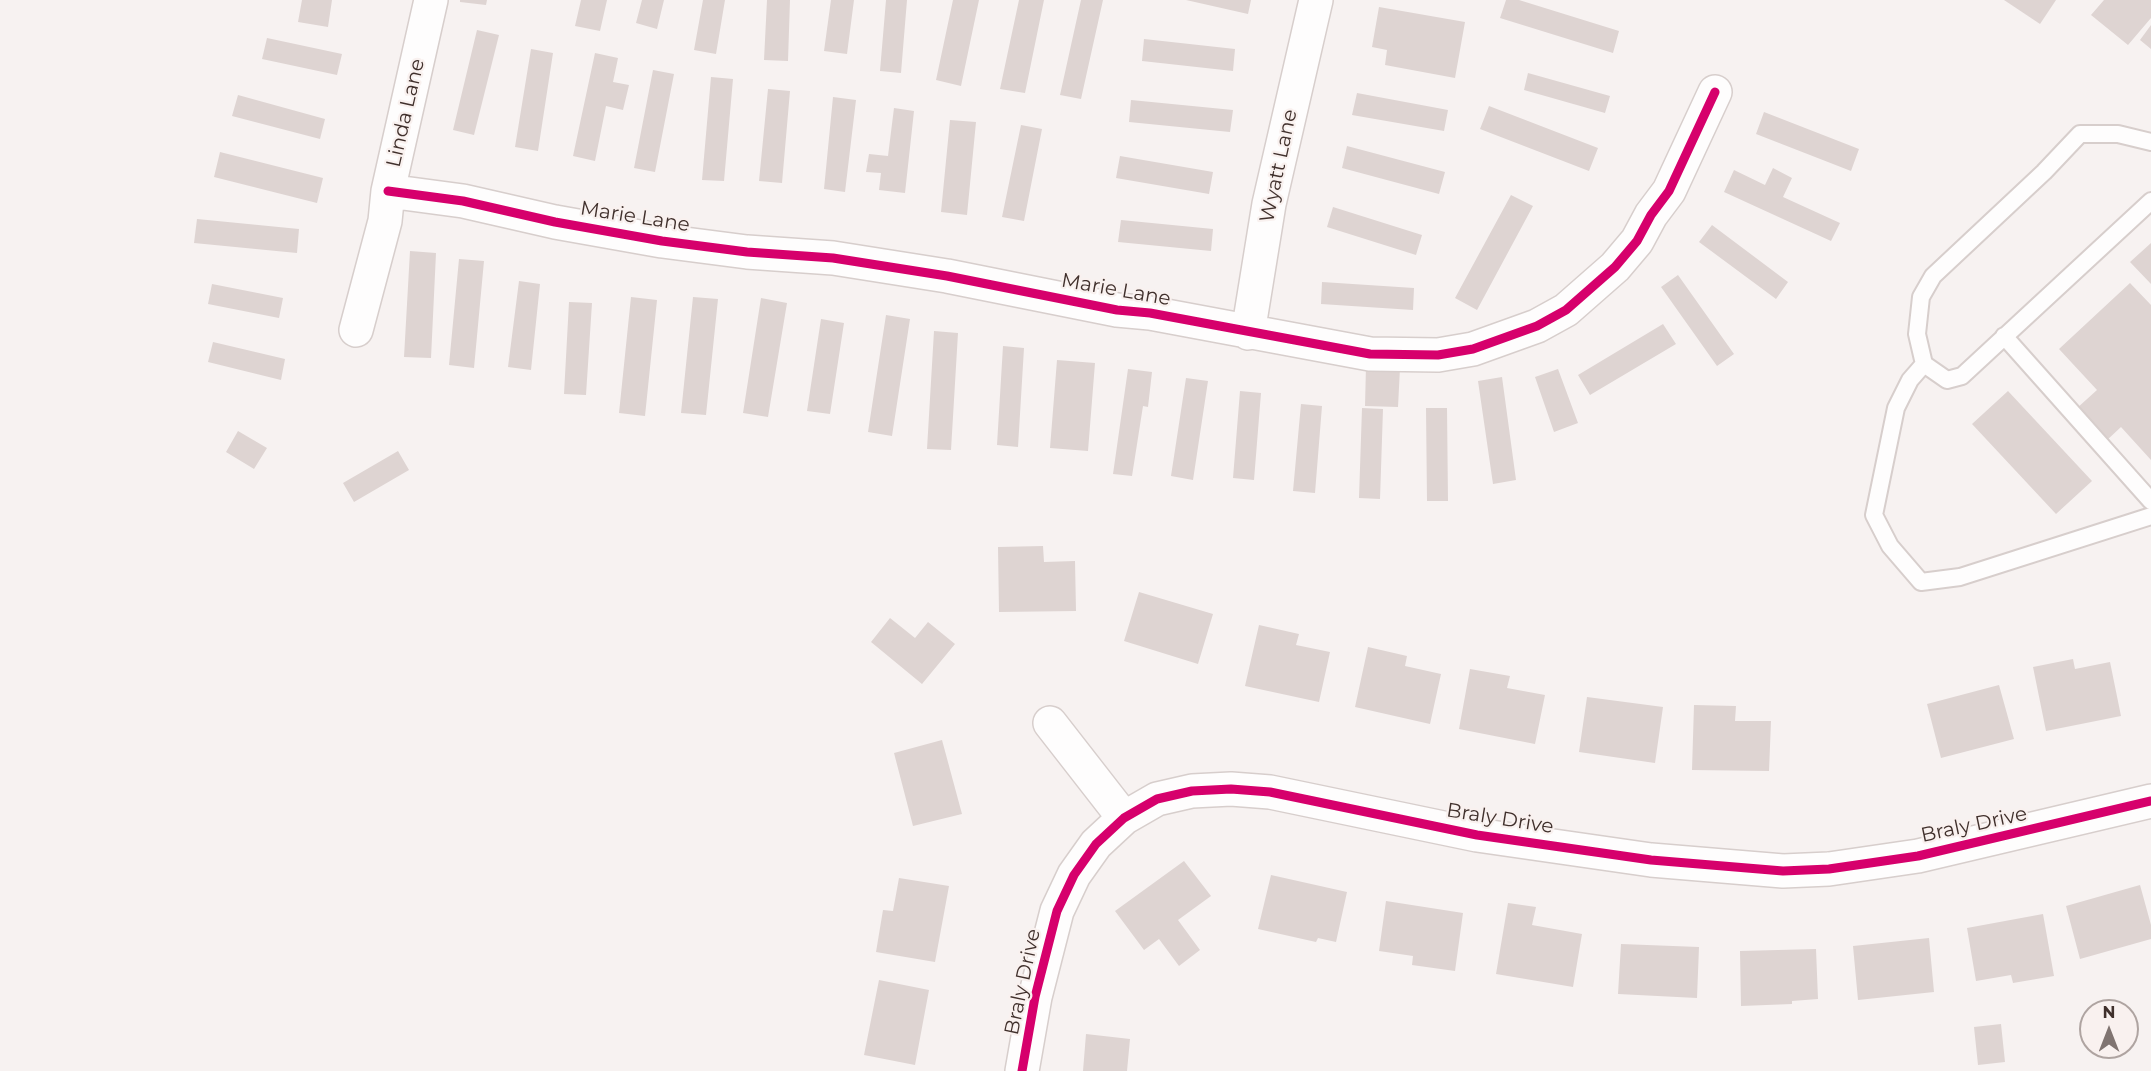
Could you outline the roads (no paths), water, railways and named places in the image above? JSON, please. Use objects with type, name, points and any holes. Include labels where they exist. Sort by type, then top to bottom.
[{"type":"street","name":"Linda Lane","points":[[356,330],[385,221],[388,191],[431,0]]},
{"type":"street","name":"Wyatt Lane","points":[[1248,333],[1269,204],[1316,0]]},
{"type":"street","name":"Marie Lane","points":[[388,191],[463,201],[555,222],[662,241],[747,252],[833,258],[947,276],[1370,354],[1438,355],[1473,349],[1537,326],[1566,310],[1591,290],[1637,241],[1683,165],[1715,92]]},
{"type":"street","points":[[1050,723],[1124,818]]},
{"type":"street","name":"Braly Drive","points":[[1022,1071],[1035,997],[1057,911],[1074,875],[1096,844],[1124,818],[1156,799],[1192,791],[1231,789],[1270,792],[1477,835],[1651,860],[1783,870],[1829,869],[1918,856],[2151,801]]},
{"type":"lane","points":[[2151,142],[2118,134],[2079,134],[2044,172],[1933,276],[1921,297],[1917,334],[1924,364],[1947,380],[1962,376],[2151,201]]},
{"type":"lane","points":[[2004,336],[2151,501]]},
{"type":"lane","points":[[1924,364],[1910,380],[1896,408],[1874,515],[1890,546],[1921,582],[1960,577],[2151,516]]}]
